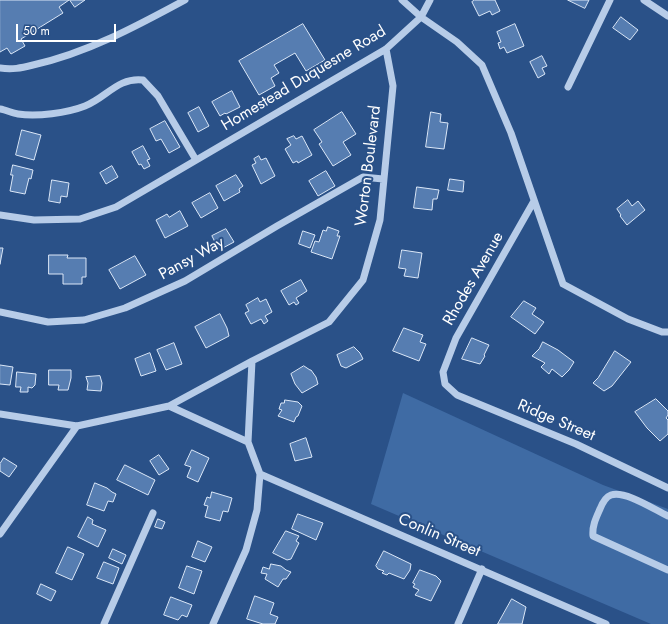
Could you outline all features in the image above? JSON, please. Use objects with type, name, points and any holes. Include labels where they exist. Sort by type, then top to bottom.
[{"type":"street","points":[[0,68],[11,70],[50,61],[95,45],[185,0]]},
{"type":"street","points":[[402,0],[421,17],[457,42],[482,65],[511,133],[563,284],[628,319],[662,332],[668,332]]},
{"type":"street","points":[[421,17],[430,0]]},
{"type":"street","points":[[568,87],[610,0]]},
{"type":"street","points":[[644,0],[668,16]]},
{"type":"street","name":"Homestead Duquesne Road","points":[[0,215],[34,220],[80,219],[116,207],[386,50],[421,17]]},
{"type":"street","name":"Worton Boulevard","points":[[252,361],[329,322],[363,280],[380,220],[393,86],[386,50]]},
{"type":"street","points":[[0,109],[18,114],[57,114],[86,106],[119,84],[134,79],[143,80],[158,96],[196,160]]},
{"type":"street","name":"Pansy Way","points":[[0,312],[48,322],[84,320],[125,308],[185,281],[277,226],[363,178],[383,179]]},
{"type":"street","name":"Rhodes Avenue","points":[[443,372],[456,338],[534,201]]},
{"type":"street","points":[[0,414],[77,426],[169,406],[252,361]]},
{"type":"street","points":[[213,624],[246,550],[257,510],[260,474],[248,442],[252,361]]},
{"type":"street","name":"Ridge Street","points":[[443,372],[446,384],[457,395],[576,444],[668,488]]},
{"type":"street","points":[[169,406],[248,442]]},
{"type":"street","points":[[0,534],[77,426]]},
{"type":"street","name":"Conlin Street","points":[[260,474],[606,624]]},
{"type":"street","points":[[668,516],[631,498],[619,494],[610,495],[603,501],[593,528],[593,536],[668,570]]},
{"type":"street","points":[[104,624],[153,513]]},
{"type":"street","points":[[458,624],[482,569]]},
{"type":"shaded area","points":[[403,393],[603,485],[668,509],[668,624],[651,624],[371,504]]},
{"type":"building","points":[[0,0],[69,0],[59,7],[63,13],[21,39],[25,46],[11,54],[7,48],[0,52]]},
{"type":"building","points":[[70,0],[85,0],[75,7]]},
{"type":"building","points":[[475,0],[495,0],[500,11],[492,15],[490,11],[479,16],[472,2]]},
{"type":"building","points":[[568,0],[589,0],[585,8]]},
{"type":"building","points":[[621,17],[638,30],[630,40],[613,28]]},
{"type":"building","points":[[303,24],[325,60],[306,71],[295,53],[274,65],[279,73],[271,78],[275,86],[259,95],[239,61]]},
{"type":"building","points":[[515,24],[524,46],[507,53],[504,47],[500,49],[498,43],[501,42],[497,32]]},
{"type":"building","points":[[542,56],[547,66],[542,68],[545,74],[538,78],[530,62]]},
{"type":"building","points":[[232,91],[240,107],[220,116],[212,102]]},
{"type":"building","points":[[199,107],[209,126],[198,132],[188,113]]},
{"type":"building","points":[[342,112],[356,134],[343,142],[351,155],[333,166],[319,144],[322,142],[314,130]]},
{"type":"building","points":[[431,112],[441,114],[440,122],[448,123],[444,149],[426,147]]},
{"type":"building","points":[[165,121],[180,147],[169,153],[161,139],[156,141],[150,129]]},
{"type":"building","points":[[22,130],[41,135],[34,160],[16,155]]},
{"type":"building","points":[[294,136],[296,139],[302,136],[312,155],[298,163],[297,161],[293,163],[285,149],[291,145],[287,139]]},
{"type":"building","points":[[143,146],[150,159],[147,160],[150,166],[144,169],[141,164],[139,165],[132,152]]},
{"type":"building","points":[[259,156],[261,160],[266,158],[275,176],[261,184],[252,165],[256,163],[254,159]]},
{"type":"building","points":[[13,165],[33,170],[31,179],[29,178],[25,194],[10,191]]},
{"type":"building","points":[[112,166],[118,177],[106,184],[100,173]]},
{"type":"building","points":[[326,171],[335,186],[318,196],[309,181]]},
{"type":"building","points":[[236,175],[243,186],[239,189],[240,192],[224,201],[216,186]]},
{"type":"building","points":[[450,179],[464,181],[463,192],[448,190]]},
{"type":"building","points":[[52,180],[69,183],[67,197],[61,196],[60,203],[49,201]]},
{"type":"building","points":[[417,187],[439,190],[437,199],[433,199],[432,210],[414,208]]},
{"type":"building","points":[[210,193],[218,208],[201,218],[192,203]]},
{"type":"building","points":[[628,200],[632,206],[638,201],[645,210],[627,225],[617,209]]},
{"type":"building","points":[[180,211],[188,226],[165,238],[156,220],[167,214],[169,217]]},
{"type":"building","points":[[328,227],[339,231],[337,236],[340,236],[332,259],[311,252],[315,241],[319,242],[323,230],[326,231]]},
{"type":"building","points":[[226,229],[234,242],[219,250],[212,236]]},
{"type":"building","points":[[303,231],[315,235],[310,248],[299,244]]},
{"type":"building","points":[[0,248],[3,248],[0,264]]},
{"type":"building","points":[[402,250],[422,253],[418,278],[404,276],[406,269],[399,268]]},
{"type":"building","points":[[49,255],[68,255],[67,258],[86,258],[86,277],[82,277],[82,284],[63,284],[63,274],[49,274]]},
{"type":"building","points":[[135,256],[146,275],[120,289],[109,270]]},
{"type":"building","points":[[301,280],[307,291],[296,298],[299,303],[296,305],[294,302],[289,305],[281,291]]},
{"type":"building","points":[[258,298],[260,302],[266,299],[272,312],[265,316],[268,321],[264,324],[261,319],[251,324],[245,313],[249,311],[246,305]]},
{"type":"building","points":[[524,301],[536,308],[532,314],[544,322],[535,334],[511,317]]},
{"type":"building","points":[[220,314],[229,336],[206,348],[195,327]]},
{"type":"building","points":[[404,328],[423,335],[420,342],[426,344],[419,361],[393,351]]},
{"type":"building","points":[[472,338],[489,345],[480,364],[462,359]]},
{"type":"building","points":[[543,342],[558,350],[574,362],[562,377],[552,369],[549,374],[541,367],[545,363],[532,356]]},
{"type":"building","points":[[174,343],[182,364],[166,370],[157,350]]},
{"type":"building","points":[[354,347],[363,359],[346,368],[341,366],[337,355]]},
{"type":"building","points":[[615,351],[631,362],[612,386],[604,391],[593,383],[598,378]]},
{"type":"building","points":[[150,353],[156,371],[141,376],[135,359]]},
{"type":"building","points":[[0,365],[13,367],[10,385],[0,384]]},
{"type":"building","points":[[304,366],[311,370],[316,377],[318,384],[302,393],[295,384],[291,374]]},
{"type":"building","points":[[49,370],[71,370],[68,390],[58,390],[59,385],[49,385]]},
{"type":"building","points":[[17,372],[36,374],[35,385],[32,388],[28,387],[28,392],[20,392],[21,387],[16,387]]},
{"type":"building","points":[[100,376],[102,383],[101,391],[87,390],[88,383],[86,377]]},
{"type":"building","points":[[656,399],[668,411],[666,418],[668,420],[668,434],[660,441],[647,428],[635,412]]},
{"type":"building","points":[[285,400],[298,402],[302,406],[294,422],[278,416],[282,410],[279,409],[281,403],[284,403]]},
{"type":"building","points":[[306,438],[312,457],[295,461],[290,444]]},
{"type":"building","points":[[192,450],[209,458],[198,482],[187,477],[191,467],[185,465]]},
{"type":"building","points":[[159,455],[169,469],[159,475],[150,461]]},
{"type":"building","points":[[4,458],[17,466],[9,477],[0,471],[0,464]]},
{"type":"building","points":[[125,465],[155,480],[148,495],[117,480]]},
{"type":"building","points":[[95,483],[116,494],[113,502],[108,501],[104,511],[87,505]]},
{"type":"building","points":[[212,492],[232,498],[228,512],[223,511],[220,521],[205,517],[208,506],[204,505],[207,497],[210,498]]},
{"type":"building","points":[[298,514],[323,523],[316,540],[292,529]]},
{"type":"building","points":[[88,517],[93,520],[92,524],[106,530],[98,547],[78,537]]},
{"type":"building","points":[[158,519],[165,522],[162,529],[155,527]]},
{"type":"building","points":[[286,531],[299,536],[296,541],[299,543],[291,559],[287,560],[273,553]]},
{"type":"building","points":[[198,541],[212,547],[205,562],[192,557]]},
{"type":"building","points":[[68,547],[84,554],[72,580],[56,573]]},
{"type":"building","points":[[113,549],[126,555],[122,564],[109,558]]},
{"type":"building","points":[[384,551],[411,564],[410,570],[404,579],[389,573],[387,575],[382,573],[384,571],[378,569],[376,566]]},
{"type":"building","points":[[104,562],[119,568],[113,584],[97,578]]},
{"type":"building","points":[[271,564],[281,566],[291,572],[286,579],[283,579],[278,587],[265,579],[267,574],[261,573],[263,567],[269,569]]},
{"type":"building","points":[[187,566],[202,571],[194,594],[179,588]]},
{"type":"building","points":[[420,570],[436,576],[441,581],[431,601],[415,595],[419,590],[413,587],[415,584],[413,583]]},
{"type":"building","points":[[41,584],[56,591],[51,601],[37,594]]},
{"type":"building","points":[[255,596],[274,603],[270,614],[278,617],[275,624],[263,624],[247,619]]},
{"type":"building","points":[[171,597],[192,605],[187,617],[182,615],[178,620],[164,615]]},
{"type":"building","points":[[512,599],[526,607],[522,624],[498,624]]}]
